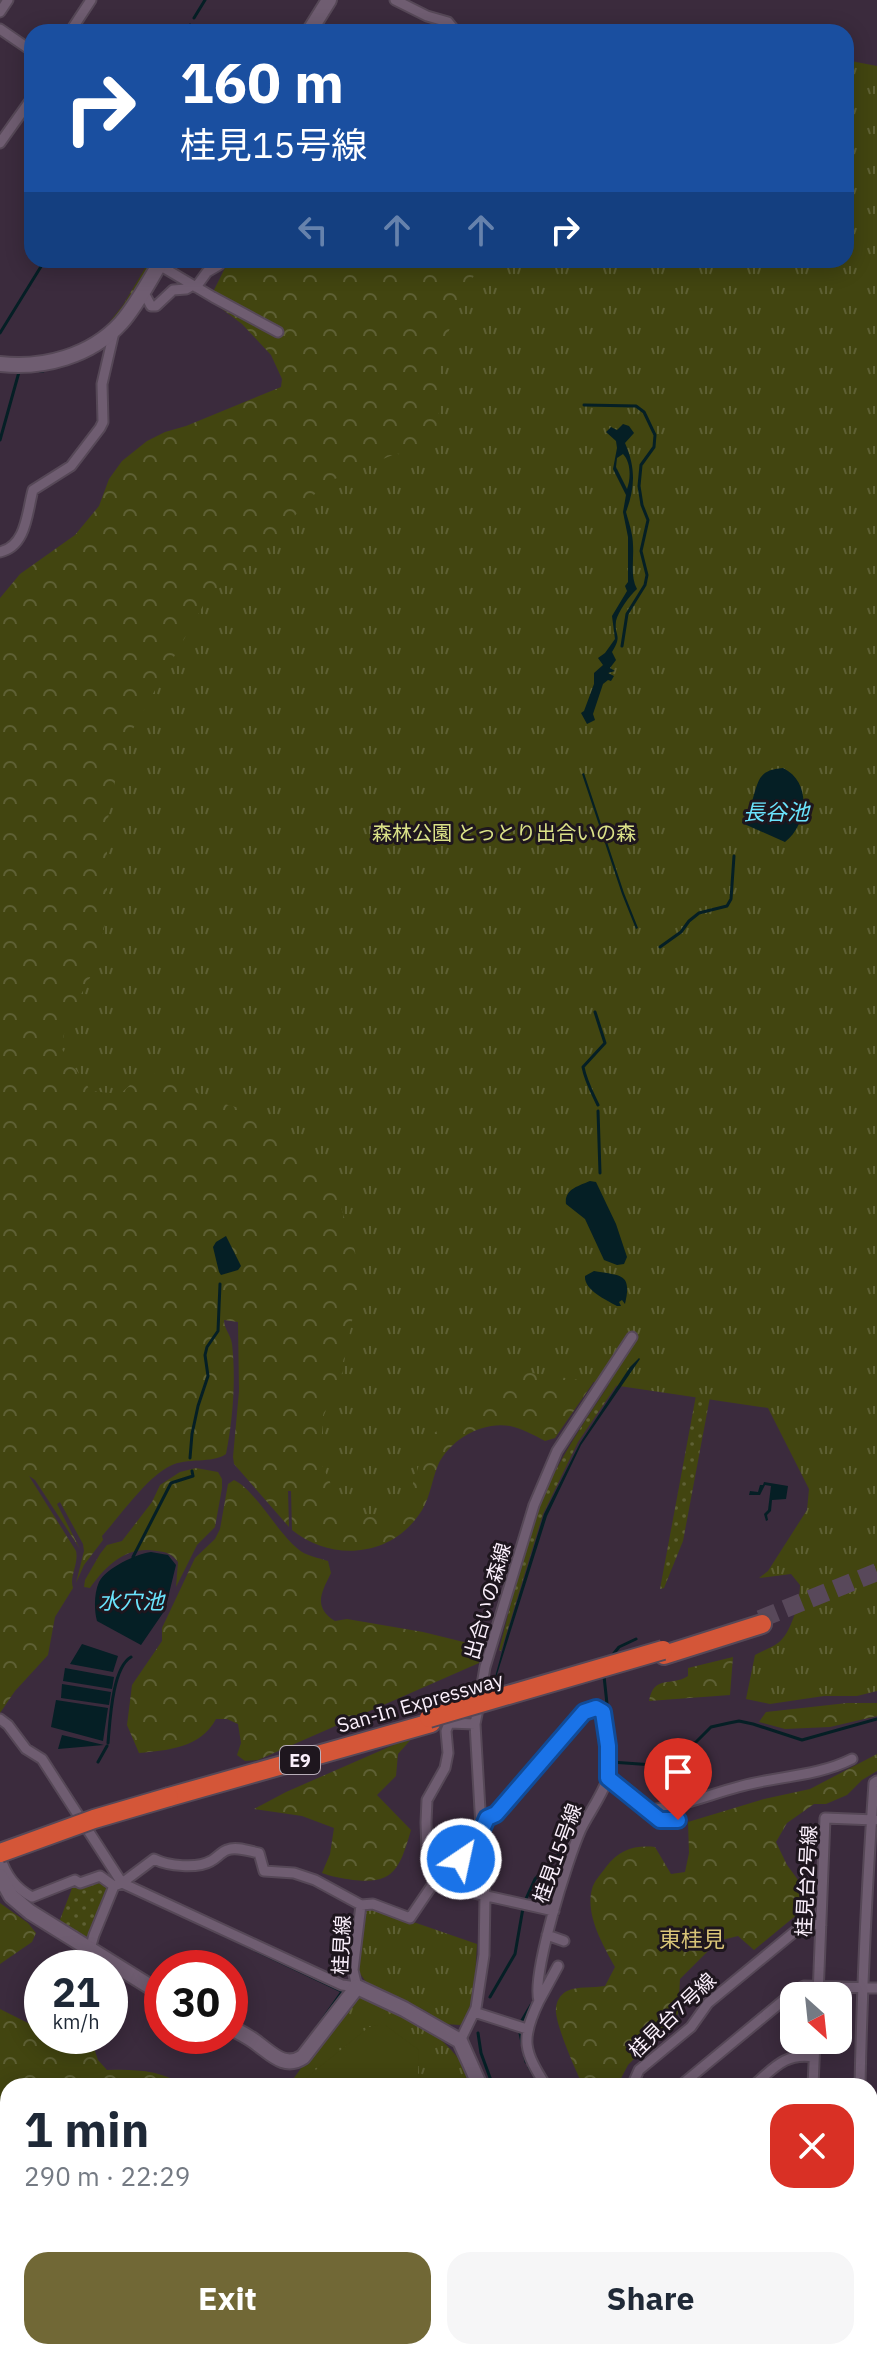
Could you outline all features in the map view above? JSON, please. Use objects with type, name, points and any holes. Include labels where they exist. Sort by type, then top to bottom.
[{"type":"highway","name":"San-In Expressway","points":[[0,1852],[168,1794],[436,1721],[761,1622]]},
{"type":"street","points":[[0,12],[8,0]]},
{"type":"street","points":[[75,24],[91,0]]},
{"type":"street","points":[[314,24],[329,0]]},
{"type":"street","points":[[395,0],[450,24]]},
{"type":"street","points":[[0,29],[24,46]]},
{"type":"street","points":[[0,143],[24,109]]},
{"type":"street","points":[[0,364],[33,365],[62,359],[89,347],[120,324],[157,268]]},
{"type":"street","points":[[170,268],[195,286],[278,332]]},
{"type":"street","points":[[143,291],[151,306],[156,306],[173,290],[195,286],[214,268]]},
{"type":"street","points":[[0,552],[10,549],[24,530],[33,490],[71,466],[100,428],[103,422],[102,384],[114,328]]},
{"type":"street","name":"出合いの森線","points":[[460,2041],[474,2012],[484,1955],[485,1896],[475,1724],[485,1667],[547,1471],[632,1337]]},
{"type":"street","name":"桂見15号線","points":[[118,1884],[154,1859],[183,1865],[205,1864],[230,1849],[259,1853],[264,1871],[294,1873],[315,1880],[361,1905],[373,1904],[410,1918],[433,1884],[474,1848],[487,1818],[496,1814],[584,1712],[596,1708],[603,1712],[608,1746],[608,1778],[580,1831],[554,1911],[538,1978],[539,2001],[527,2029]]},
{"type":"street","points":[[0,1719],[26,1749],[42,1759],[118,1884]]},
{"type":"street","points":[[436,1721],[475,1724]]},
{"type":"street","points":[[436,1721],[446,1731],[448,1753],[445,1768],[427,1800],[427,1852],[442,1877]]},
{"type":"street","points":[[648,1810],[690,1803],[739,1786],[833,1769],[852,1759]]},
{"type":"street","points":[[608,1778],[660,1820],[678,1820]]},
{"type":"street","points":[[860,2078],[863,1987],[873,1865],[874,1783],[877,1781]]},
{"type":"street","name":"桂見台2号線","points":[[818,1982],[825,1818],[874,1820]]},
{"type":"street","points":[[0,1852],[3,1867],[17,1889],[32,1897],[75,1880],[80,1883],[100,1876],[342,1985],[357,1987],[404,2009],[460,2041],[476,2078]]},
{"type":"street","points":[[0,1876],[11,1896],[30,1912],[144,1983]]},
{"type":"street","points":[[90,1949],[118,1884]]},
{"type":"street","points":[[433,1884],[554,1911]]},
{"type":"street","name":"桂見線","points":[[357,1987],[353,1970],[361,1905]]},
{"type":"street","name":"桂見台7号線","points":[[636,2078],[639,2070],[691,2027],[708,2003],[798,1929],[809,1924],[821,1925]]},
{"type":"street","points":[[547,1935],[564,1941]]},
{"type":"street","points":[[539,2001],[558,1966]]},
{"type":"street","points":[[248,2038],[273,2057],[298,2061],[357,1987]]},
{"type":"street","points":[[852,1988],[877,1988]]},
{"type":"street","points":[[690,2078],[780,2003]]},
{"type":"street","points":[[474,2012],[527,2029],[531,2062],[541,2078]]},
{"type":"street","points":[[762,2078],[785,2059],[801,2054],[814,2057]]},
{"type":"street","points":[[813,2078],[814,2054]]},
{"type":"green space","name":"森林公園 とっとり出合いの森","points":[[854,62],[877,66],[877,1691],[857,1696],[824,1696],[770,1704],[746,1699],[755,1655],[783,1639],[791,1625],[800,1585],[791,1574],[759,1578],[768,1571],[807,1510],[809,1489],[768,1408],[525,1372],[428,1437],[403,1514],[345,1515],[319,1458],[324,1415],[342,1373],[358,1290],[355,1251],[336,1192],[258,1113],[217,1102],[153,1073],[140,1076],[120,1094],[91,1091],[61,1048],[67,1021],[95,968],[107,915],[107,824],[121,750],[208,597],[277,535],[325,483],[395,454],[432,452],[439,412],[439,360],[456,310],[478,268],[854,268]]},
{"type":"green space","points":[[145,268],[152,268],[124,309],[104,329]]},
{"type":"green space","points":[[225,268],[583,268],[590,1352],[593,1383],[555,1438],[545,1441],[519,1429],[500,1425],[468,1434],[443,1456],[425,1504],[406,1530],[375,1547],[341,1550],[324,1547],[292,1530],[291,1491],[288,1491],[289,1527],[234,1464],[239,1391],[238,1322],[224,1320],[232,1344],[234,1371],[226,1454],[214,1459],[177,1463],[161,1471],[102,1536],[103,1540],[84,1565],[76,1583],[83,1544],[60,1502],[57,1504],[80,1549],[35,1480],[29,1476],[76,1551],[73,1588],[55,1617],[48,1655],[15,1691],[0,1713],[0,598],[20,574],[75,535],[99,506],[109,479],[122,461],[147,441],[281,387],[282,379],[271,355],[242,324],[218,306],[213,292]]},
{"type":"green space","points":[[622,1365],[713,1381],[683,1541],[664,1588],[660,1589],[697,1390],[629,1367],[578,1442],[543,1514],[501,1651],[525,1550],[546,1491],[572,1442]]},
{"type":"green space","points":[[196,1468],[218,1472],[222,1488],[215,1527],[197,1545],[176,1587],[178,1562],[174,1557],[146,1550],[118,1559],[90,1588],[84,1587],[100,1554],[107,1545],[122,1541],[152,1502],[160,1485],[180,1472]]},
{"type":"green space","points":[[234,1480],[250,1493],[298,1549],[328,1561],[331,1573],[322,1593],[321,1605],[328,1616],[335,1621],[347,1619],[423,1632],[480,1646],[479,1663],[258,1760],[245,1761],[237,1755],[241,1743],[238,1724],[227,1719],[216,1719],[201,1736],[183,1746],[139,1753],[127,1725],[132,1685],[162,1641],[162,1628],[195,1558],[215,1539],[220,1529],[228,1484]]},
{"type":"green space","points":[[733,1657],[730,1695],[649,1701],[655,1687],[688,1676],[688,1668]]},
{"type":"green space","points":[[847,1703],[877,1703],[877,1716],[830,1727],[785,1729],[759,1722],[766,1712]]},
{"type":"green space","points":[[414,1736],[398,1754],[396,1776],[377,1795],[411,1830],[399,1863],[387,1876],[367,1881],[322,1873],[330,1854],[334,1828],[302,1816],[254,1809],[286,1792]]},
{"type":"green space","points":[[877,1754],[877,1771],[847,1795],[826,1804],[814,1804],[787,1823],[776,1842],[787,1865],[807,1892],[805,1908],[754,1950],[738,1936],[718,1941],[680,1979],[678,2014],[628,2065],[621,2078],[579,2078],[560,2029],[556,2006],[562,1995],[571,1989],[605,1986],[615,1967],[596,1930],[590,1899],[594,1883],[611,1861],[628,1850],[655,1847],[671,1874],[685,1872],[689,1853],[688,1822],[810,1789]]},
{"type":"green space","points":[[96,1876],[110,1885],[90,1944],[58,1925],[74,1883]]},
{"type":"green space","points":[[0,1903],[28,1923],[36,1933],[32,1942],[0,1964]]},
{"type":"green space","points":[[370,1907],[477,1944],[474,1994],[464,2023],[445,2024],[426,2011],[366,1982],[356,1968],[364,1913]]},
{"type":"green space","points":[[362,1997],[376,2003],[434,2034],[452,2051],[471,2078],[294,2078],[354,1998]]},
{"type":"green space","points":[[0,2009],[24,2021],[24,2054],[96,2054],[107,2070],[137,2070],[167,2078],[0,2078]]},
{"type":"green space","points":[[385,2025],[419,2050],[418,2073],[421,2078],[306,2078],[369,2027]]},
{"type":"water","points":[[623,424],[634,433],[625,443],[633,478],[626,512],[632,537],[633,574],[637,589],[617,617],[618,638],[612,652],[616,660],[610,668],[615,671],[608,673],[614,676],[603,684],[593,714],[595,720],[587,724],[581,713],[594,684],[594,673],[603,665],[598,658],[615,639],[612,616],[627,591],[625,586],[628,582],[628,537],[623,512],[626,495],[613,469],[616,441],[606,432],[611,427],[617,430]],"holes":[[[623,454],[630,471],[627,489],[616,467],[617,458]]]},
{"type":"water","name":"長谷池","points":[[783,768],[799,783],[804,804],[798,825],[785,842],[742,823],[762,776]]},
{"type":"water","points":[[582,774],[638,928],[636,929]]},
{"type":"water","points":[[590,1181],[596,1182],[616,1224],[627,1257],[624,1264],[604,1260],[585,1219],[566,1204],[570,1191]]},
{"type":"water","points":[[226,1236],[241,1266],[238,1270],[221,1275],[213,1247]]},
{"type":"water","points":[[594,1271],[618,1275],[626,1281],[625,1304],[622,1300],[619,1302],[621,1306],[617,1306],[588,1286],[585,1276]]},
{"type":"water","points":[[639,1358],[581,1445],[547,1516],[487,1706],[544,1514],[580,1443]]},
{"type":"water","points":[[764,1482],[788,1486],[786,1499],[772,1500],[766,1521],[764,1514],[768,1510],[771,1486],[765,1485],[760,1495],[749,1495],[750,1491],[758,1492]]},
{"type":"water","name":"水穴池","points":[[151,1552],[168,1555],[176,1565],[165,1610],[141,1645],[97,1621],[95,1596],[99,1582],[108,1572],[130,1559]]},
{"type":"water","points":[[82,1644],[118,1656],[113,1672],[70,1664]]},
{"type":"water","points":[[65,1668],[114,1677],[112,1689],[63,1681]]},
{"type":"water","points":[[62,1684],[111,1692],[109,1705],[61,1698]]},
{"type":"water","points":[[56,1700],[108,1708],[103,1741],[51,1727]]},
{"type":"water","points":[[62,1735],[104,1745],[58,1749]]},
{"type":"water","points":[[121,1888],[344,1991],[344,1994],[295,2056],[340,1992]]},
{"type":"waterway","points":[[194,18],[205,0]]},
{"type":"waterway","points":[[0,333],[40,268]]},
{"type":"waterway","points":[[0,440],[19,372],[33,371]]},
{"type":"waterway","points":[[584,405],[636,406],[644,412],[655,435],[654,447],[641,465],[639,486],[648,520],[641,551],[647,575],[645,585],[627,614],[622,646]]},
{"type":"waterway","points":[[660,947],[681,932],[699,913],[727,906],[731,899],[734,856]]},
{"type":"waterway","points":[[595,1012],[605,1043],[583,1067],[598,1105]]},
{"type":"waterway","points":[[598,1111],[600,1173]]},
{"type":"waterway","points":[[190,1458],[198,1406],[208,1376],[205,1355],[218,1331],[220,1284]]},
{"type":"waterway","points":[[133,1557],[171,1483],[193,1476],[192,1471]]},
{"type":"waterway","points":[[611,1657],[619,1647],[636,1639]]},
{"type":"waterway","points":[[108,1743],[116,1683],[131,1657]]},
{"type":"waterway","points":[[604,1676],[607,1704]]},
{"type":"waterway","points":[[608,1713],[610,1726]]},
{"type":"waterway","points":[[611,1762],[682,1767],[688,1746],[711,1727],[739,1721],[802,1740],[877,1719]]},
{"type":"waterway","points":[[98,1762],[107,1746]]},
{"type":"waterway","points":[[525,1901],[535,1879],[570,1846]]},
{"type":"waterway","points":[[490,1997],[515,1954],[523,1908]]},
{"type":"waterway","points":[[521,2022],[531,2005]]},
{"type":"waterway","points":[[478,2033],[490,2078]]},
{"type":"waterway","points":[[520,2033],[526,2062]]},
{"type":"waterway","points":[[529,2067],[536,2078]]},
{"type":"tunnel","points":[[760,1619],[877,1572]]},
{"type":"district","name":"東桂見","points":[[692,1938]]},
{"type":"route","points":[[461,1859],[474,1848],[487,1818],[496,1814],[584,1712],[596,1708],[603,1712],[608,1746],[608,1778],[660,1820],[678,1820]]}]
